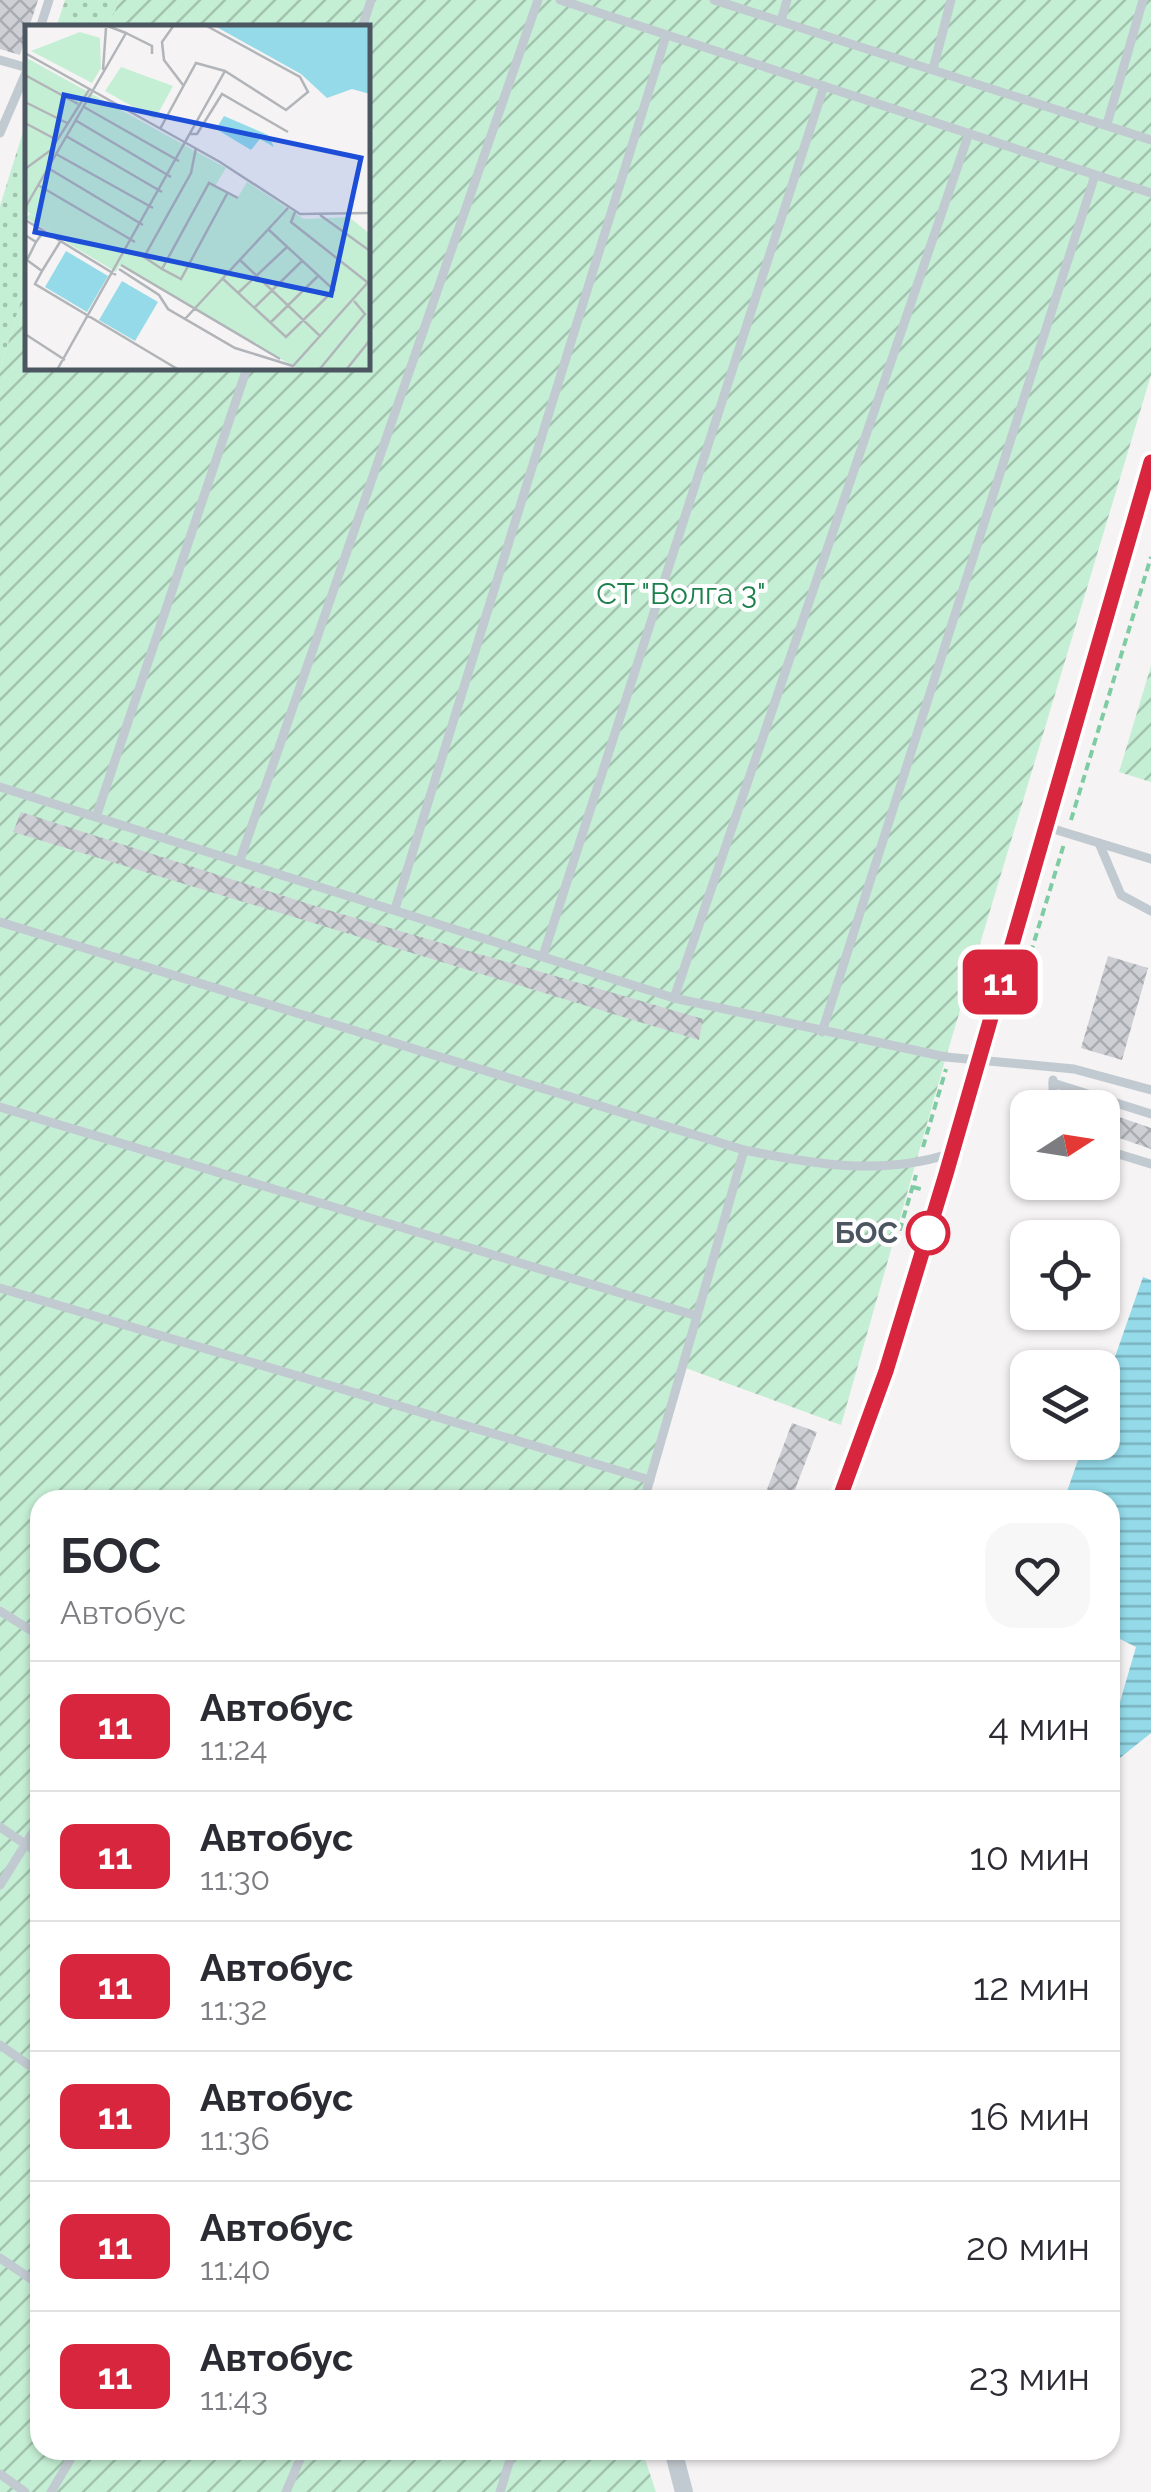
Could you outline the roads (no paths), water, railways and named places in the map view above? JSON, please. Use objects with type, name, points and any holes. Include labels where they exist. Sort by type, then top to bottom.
[{"type":"street","points":[[843,1490],[886,1371],[952,1154],[1151,462]]},
{"type":"street","points":[[675,2460],[684,2492]]},
{"type":"lane","points":[[41,25],[49,0]]},
{"type":"lane","points":[[363,25],[371,0]]},
{"type":"lane","points":[[240,860],[538,0]]},
{"type":"lane","points":[[560,0],[1151,193]]},
{"type":"lane","points":[[714,0],[1151,140]]},
{"type":"lane","points":[[781,22],[787,0]]},
{"type":"lane","points":[[933,69],[952,0]]},
{"type":"lane","points":[[1107,124],[1144,0]]},
{"type":"lane","points":[[395,909],[666,36]]},
{"type":"lane","points":[[0,60],[25,67]]},
{"type":"lane","points":[[0,133],[25,75]]},
{"type":"lane","points":[[543,956],[824,86]]},
{"type":"lane","points":[[674,998],[969,133]]},
{"type":"lane","points":[[822,1032],[1094,175]]},
{"type":"lane","points":[[96,817],[246,370]]},
{"type":"lane","points":[[0,787],[674,998],[822,1032],[978,1060],[1053,1068],[1151,1090]]},
{"type":"lane","points":[[1044,826],[1151,859]]},
{"type":"lane","points":[[1099,843],[1121,895],[1151,910]]},
{"type":"lane","points":[[0,922],[744,1150],[826,1167],[919,1164],[952,1154]]},
{"type":"lane","points":[[1053,1068],[1053,1090]]},
{"type":"lane","points":[[1053,1083],[1151,1114]]},
{"type":"lane","points":[[0,1107],[697,1316]]},
{"type":"lane","points":[[647,1490],[744,1150]]},
{"type":"lane","points":[[1120,1155],[1151,1164]]},
{"type":"lane","points":[[0,1288],[650,1480]]},
{"type":"lane","points":[[0,1611],[30,1630]]},
{"type":"lane","points":[[0,1827],[30,1847]]},
{"type":"lane","points":[[0,1885],[30,1836]]},
{"type":"lane","points":[[0,2045],[30,2065]]},
{"type":"lane","points":[[0,2258],[30,2278]]},
{"type":"lane","points":[[51,2492],[70,2460]]},
{"type":"lane","points":[[286,2492],[300,2460]]},
{"type":"lane","points":[[500,2492],[510,2460]]},
{"type":"lane","points":[[0,2474],[26,2492]]},
{"type":"water","points":[[1143,1277],[1151,1280],[1151,1733],[1120,1758],[1120,1702],[1136,1647],[1120,1639],[1120,1490],[1068,1490],[1078,1460],[1120,1460],[1117,1350]]},
{"type":"place","name":"БОС","points":[[928,1233]]},
{"type":"park label","name":"СТ \"Волга 3\"","points":[[681,594]]}]
